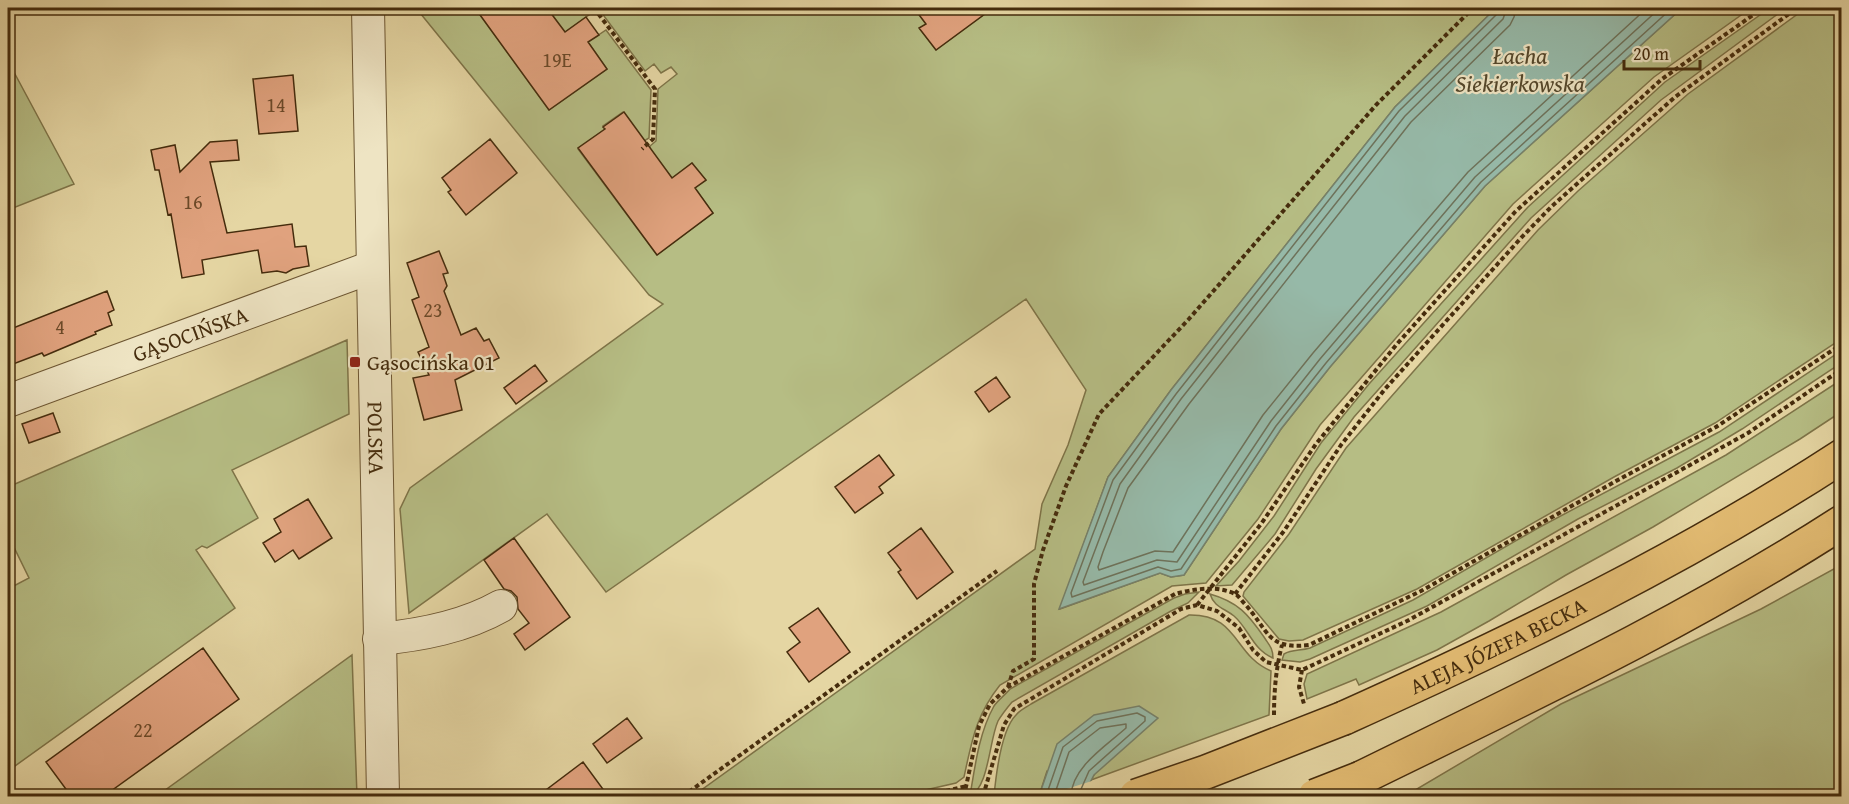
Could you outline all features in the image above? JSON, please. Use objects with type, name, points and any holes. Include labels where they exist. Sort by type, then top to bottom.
[{"type":"main road","name":"ALEJA JÓZEFA BECKA","points":[[1136,796],[1206,772],[1344,718],[1475,659],[1703,541],[1842,456]]},
{"type":"main road","points":[[1315,796],[1361,778],[1562,680],[1749,578],[1840,524]]},
{"type":"street","name":"POLSKA","points":[[368,8],[383,796]]},
{"type":"street","name":"GĄSOCIŃSKA","points":[[8,401],[372,267]]},
{"type":"street","points":[[380,639],[412,636],[480,618],[501,606]]},
{"type":"path","points":[[594,8],[655,89],[653,140],[642,149]]},
{"type":"path","points":[[1008,687],[1013,670],[1034,659],[1034,584],[1066,486],[1099,414],[1188,320],[1376,105],[1473,8]]},
{"type":"path","points":[[1197,605],[1235,560],[1316,444],[1390,353],[1515,213],[1662,79],[1763,8]]},
{"type":"path","points":[[1235,594],[1284,531],[1341,445],[1370,408],[1521,238],[1552,206],[1675,97],[1797,8]]},
{"type":"path","points":[[964,796],[979,726],[990,705],[1008,687],[1175,594],[1209,588],[1235,594],[1253,613],[1272,640],[1293,647],[1309,645],[1421,591],[1716,427],[1842,344]]},
{"type":"path","points":[[983,796],[1004,725],[1014,709],[1181,609],[1197,605],[1217,611],[1239,628],[1253,650],[1266,662],[1302,670],[1407,621],[1748,433],[1842,369]]},
{"type":"path","points":[[683,796],[997,571]]},
{"type":"path","points":[[924,796],[967,786]]},
{"type":"green space","points":[[416,8],[475,8],[549,110],[607,69],[588,42],[606,30],[651,90],[649,138],[644,141],[623,112],[603,126],[605,129],[578,149],[657,255],[713,213],[695,188],[706,180],[692,163],[672,178],[650,149],[656,141],[658,89],[677,74],[671,67],[661,73],[654,64],[645,71],[598,8],[914,8],[926,24],[920,29],[936,50],[993,8],[1496,8],[1395,107],[1171,390],[1108,477],[1060,609],[1160,573],[1171,577],[1184,575],[1281,429],[1330,367],[1485,186],[1682,8],[1751,8],[1654,77],[1513,204],[1320,425],[1258,519],[1206,583],[1172,586],[1000,685],[980,718],[964,777],[956,783],[899,796],[693,796],[1035,549],[1042,504],[1068,445],[1086,390],[1026,299],[606,592],[547,514],[409,613],[400,509],[410,488],[663,304],[649,295]]},
{"type":"green space","points":[[547,8],[590,8],[593,12],[565,32]]},
{"type":"green space","points":[[1770,8],[1786,8],[1661,100],[1531,218],[1354,417],[1316,469],[1275,534],[1232,585],[1216,586],[1274,516],[1321,443],[1369,384],[1528,207],[1665,82]]},
{"type":"green space","points":[[1806,8],[1841,8],[1841,339],[1715,423],[1614,477],[1417,589],[1303,640],[1279,639],[1243,596],[1244,592],[1289,534],[1346,448],[1538,230],[1578,191],[1688,94]]},
{"type":"green space","points":[[8,61],[74,184],[8,210]]},
{"type":"green space","points":[[347,340],[349,414],[232,470],[258,518],[207,548],[202,546],[196,550],[235,608],[8,771],[8,589],[29,578],[8,535],[8,487]]},
{"type":"green space","points":[[1841,351],[1841,363],[1742,429],[1677,468],[1578,519],[1427,606],[1310,659],[1300,662],[1282,660],[1287,652],[1310,648],[1413,600],[1538,528],[1719,432]]},
{"type":"green space","points":[[1841,380],[1841,412],[1653,527],[1437,650],[1359,685],[1356,679],[1307,699],[1304,684],[1307,674],[1441,612],[1726,455]]},
{"type":"green space","points":[[1841,565],[1841,796],[1405,796],[1561,704],[1761,609]]},
{"type":"green space","points":[[1199,592],[1188,603],[1012,702],[998,721],[985,774],[976,791],[970,796],[978,750],[989,716],[994,706],[1010,689],[1174,598]]},
{"type":"green space","points":[[1210,594],[1228,601],[1247,615],[1269,645],[1273,658],[1256,645],[1239,621],[1217,605]]},
{"type":"green space","points":[[1189,615],[1205,616],[1218,621],[1227,628],[1249,655],[1271,671],[1269,715],[1091,780],[1094,775],[1047,771],[1039,796],[994,796],[1003,742],[1011,722],[1018,713]]},
{"type":"green space","points":[[352,655],[357,796],[157,796]]},
{"type":"water","name":"Łacha Siekierkowska","points":[[1496,8],[1682,8],[1485,186],[1330,367],[1281,429],[1184,575],[1171,577],[1160,573],[1059,609],[1108,477],[1171,390],[1395,107]]},
{"type":"water","points":[[1139,706],[1158,718],[1094,775],[1083,796],[1039,796],[1057,744],[1094,715]]},
{"type":"pier","points":[[1095,780],[1086,796],[1044,796]]},
{"type":"building","points":[[475,8],[547,8],[565,32],[586,17],[599,35],[588,42],[607,69],[549,110]]},
{"type":"building","points":[[914,8],[993,8],[936,50],[919,28],[926,24]]},
{"type":"building","points":[[293,75],[298,131],[259,134],[253,79]]},
{"type":"building","points":[[624,112],[672,178],[692,163],[706,180],[695,188],[713,213],[657,255],[578,148]]},
{"type":"building","points":[[490,139],[517,173],[466,215],[448,192],[451,190],[442,178]]},
{"type":"building","points":[[237,140],[239,160],[210,162],[227,233],[292,224],[295,247],[306,246],[309,266],[286,273],[277,271],[262,273],[258,250],[202,260],[204,274],[182,278],[171,214],[168,215],[159,170],[155,170],[151,150],[175,145],[180,172],[210,142]]},
{"type":"building","points":[[439,251],[448,273],[443,274],[447,286],[444,291],[461,335],[476,328],[484,341],[489,339],[499,358],[455,380],[462,410],[424,420],[413,378],[429,375],[418,352],[429,347],[412,300],[419,297],[407,263]]},
{"type":"building","points":[[107,291],[114,310],[108,313],[112,325],[44,356],[42,353],[8,366],[8,330]]},
{"type":"building","points":[[535,365],[547,381],[516,404],[504,388]]},
{"type":"building","points":[[996,377],[1010,397],[989,412],[975,392]]},
{"type":"building","points":[[53,413],[60,432],[29,443],[22,424]]},
{"type":"building","points":[[879,455],[894,475],[879,487],[883,493],[855,513],[835,487]]},
{"type":"building","points":[[308,499],[332,538],[299,559],[293,550],[275,562],[263,543],[281,532],[274,519]]},
{"type":"building","points":[[921,528],[953,572],[917,599],[898,572],[901,570],[888,553]]},
{"type":"building","points":[[514,538],[570,617],[525,650],[514,634],[529,623],[518,609],[517,597],[511,591],[504,589],[484,560]]},
{"type":"building","points":[[818,608],[850,652],[809,682],[787,652],[800,642],[789,628]]},
{"type":"building","points":[[203,648],[239,699],[104,796],[71,796],[46,762]]},
{"type":"building","points":[[627,718],[642,738],[607,763],[593,744]]},
{"type":"building","points":[[583,762],[608,796],[538,796]]},
{"type":"place","name":"Gąsocińska 01","points":[[355,362]]}]
